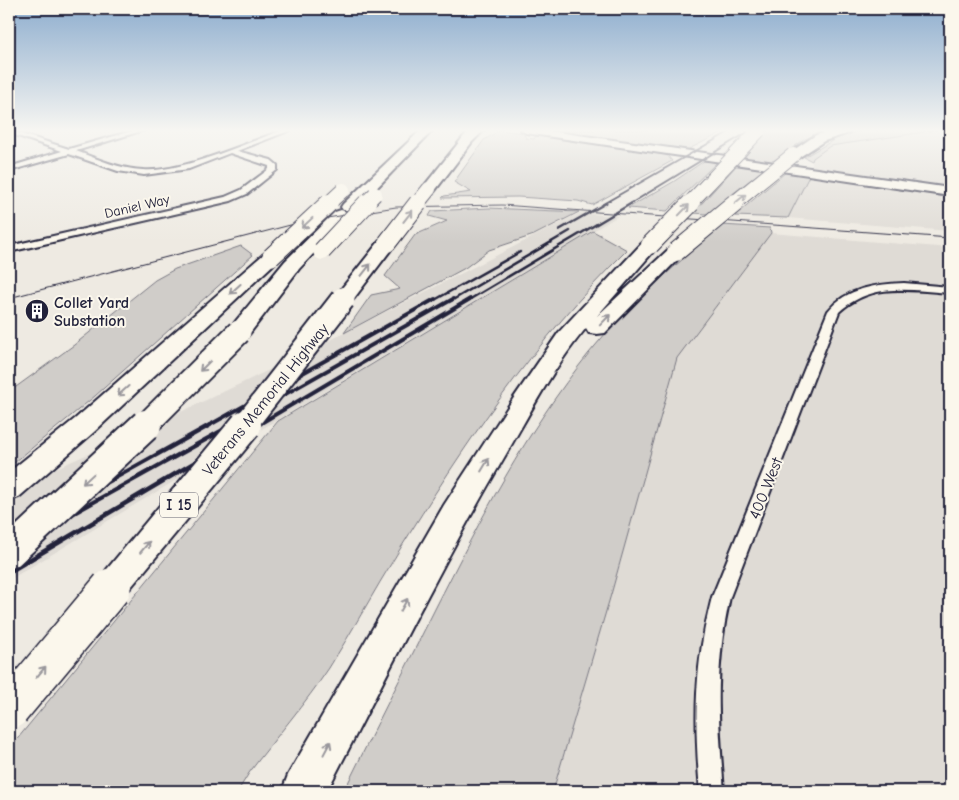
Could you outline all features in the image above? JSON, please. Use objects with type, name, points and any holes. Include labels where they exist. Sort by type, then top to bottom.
[{"type":"highway","points":[[239,332],[292,265],[391,167]]},
{"type":"highway","points":[[9,553],[150,421],[322,251],[398,167]]},
{"type":"highway","name":"Veterans Memorial Highway","points":[[9,710],[247,423],[446,167]]},
{"type":"highway","points":[[304,791],[455,514],[522,405],[567,337],[724,167]]},
{"type":"highway","points":[[522,405],[622,303],[676,252],[779,167]]},
{"type":"highway","points":[[9,489],[86,425],[160,359],[346,186]]},
{"type":"main road","points":[[781,167],[950,192]]},
{"type":"street","points":[[117,167],[132,172],[184,167]]},
{"type":"street","name":"Daniel Way","points":[[9,249],[228,199],[244,192],[273,170],[272,167]]},
{"type":"street","name":"400 West","points":[[712,791],[707,696],[708,658],[714,623],[721,597],[834,311],[843,301],[863,292],[884,288],[914,286],[950,290]]},
{"type":"shaded area","points":[[464,167],[660,167],[592,205],[578,201],[518,197],[442,198],[444,196],[471,192],[454,182]]},
{"type":"shaded area","points":[[695,167],[712,167],[667,211],[628,208]]},
{"type":"shaded area","points":[[735,167],[764,169],[707,214],[693,213]]},
{"type":"shaded area","points":[[811,167],[950,167],[950,188],[811,169]]},
{"type":"shaded area","points":[[786,172],[809,176],[788,218],[734,216]]},
{"type":"shaded area","points":[[810,175],[950,197],[950,231],[788,218]]},
{"type":"shaded area","points":[[489,208],[579,212],[534,235],[489,250],[465,268],[344,333],[371,295],[400,289],[385,276],[415,235],[447,221],[429,216],[432,211]]},
{"type":"shaded area","points":[[580,213],[618,216],[9,580],[9,489],[147,428],[301,355]]},
{"type":"shaded area","points":[[722,225],[770,228],[771,233],[677,358],[612,591],[553,791],[344,791],[469,542],[505,477],[545,413],[589,353],[620,318]]},
{"type":"shaded area","points":[[593,231],[627,250],[593,284],[562,320],[503,395],[422,513],[329,668],[249,773],[238,791],[9,791],[9,749],[278,421]]},
{"type":"shaded area","points":[[771,233],[950,248],[950,791],[553,791],[612,591],[677,357]]},
{"type":"shaded area","points":[[241,246],[253,255],[95,396],[9,467],[9,392],[74,345],[155,280],[175,269]]},
{"type":"tram line","points":[[9,298],[302,222],[396,207],[502,205],[950,238]]},
{"type":"railway","points":[[603,204],[667,167]]},
{"type":"railway","points":[[630,204],[690,167]]},
{"type":"railway","points":[[559,230],[606,203]]},
{"type":"railway","points":[[467,301],[632,203]]},
{"type":"railway","points":[[451,301],[570,231]]},
{"type":"railway","points":[[433,301],[520,252]]},
{"type":"railway","points":[[208,426],[435,299]]},
{"type":"railway","points":[[229,426],[453,299]]},
{"type":"railway","points":[[256,426],[470,299]]},
{"type":"railway","points":[[9,537],[210,425]]},
{"type":"railway","points":[[9,549],[232,425]]},
{"type":"railway","points":[[9,572],[258,425]]},
{"type":"place","name":"Collet Yard Substation","points":[[37,311]]}]
